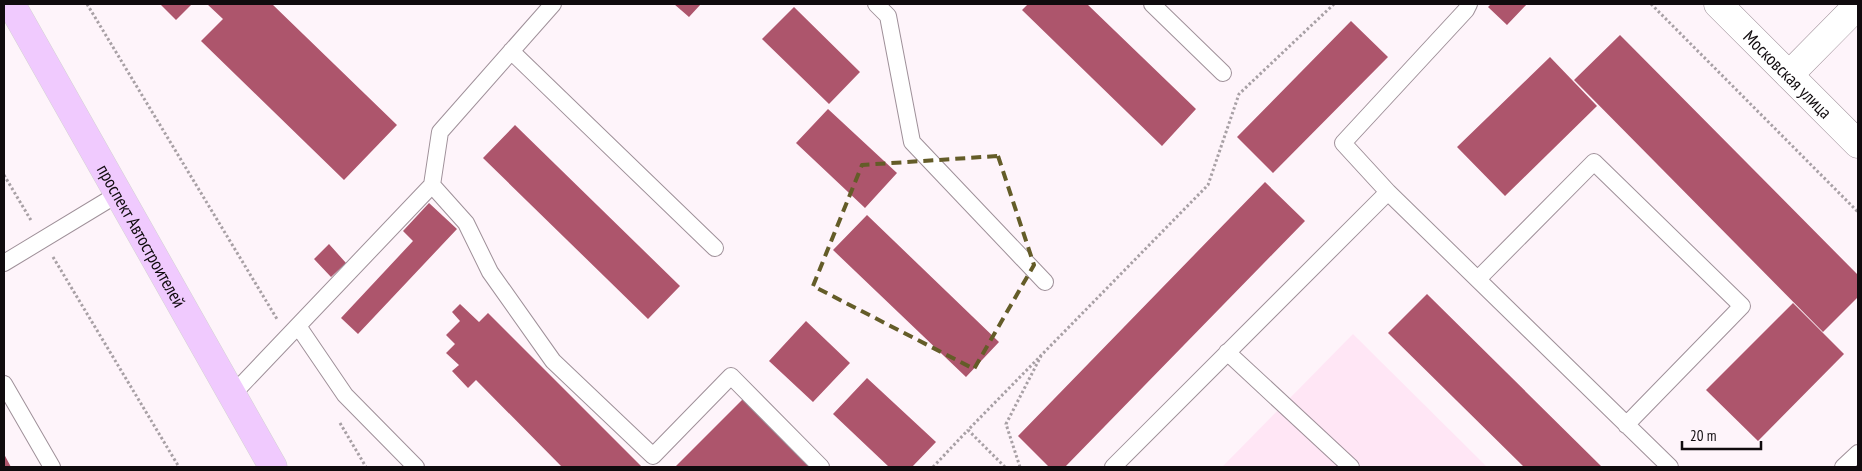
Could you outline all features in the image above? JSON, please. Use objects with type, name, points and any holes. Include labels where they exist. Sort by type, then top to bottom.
[{"type":"highway","name":"проспект Автостроителей","points":[[11,4],[273,467]]},
{"type":"street","name":"Московская улица","points":[[1718,4],[1858,144]]},
{"type":"street","points":[[1789,75],[1858,5]]},
{"type":"lane","points":[[232,395],[432,185],[440,132],[553,4]]},
{"type":"lane","points":[[876,4],[888,16],[912,142],[1044,282]]},
{"type":"lane","points":[[1152,4],[1223,73]]},
{"type":"lane","points":[[1469,4],[1466,10],[1343,143],[1388,192],[1670,467]]},
{"type":"lane","points":[[512,51],[715,248]]},
{"type":"lane","points":[[1478,279],[1594,162],[1735,299],[1742,306],[1626,425]]},
{"type":"lane","points":[[432,185],[466,223],[490,272],[553,361],[653,456],[732,376],[821,467]]},
{"type":"lane","points":[[1112,467],[1388,192]]},
{"type":"lane","points":[[4,263],[118,194]]},
{"type":"lane","points":[[293,331],[345,395],[416,467]]},
{"type":"lane","points":[[1227,352],[1350,467]]},
{"type":"lane","points":[[4,384],[52,467]]},
{"type":"lane","points":[[1843,467],[1858,453]]},
{"type":"path","points":[[87,4],[293,331]]},
{"type":"path","points":[[933,467],[1042,353],[1208,185],[1239,94],[1334,4]]},
{"type":"path","points":[[1651,4],[1858,212]]},
{"type":"path","points":[[4,175],[180,467]]},
{"type":"path","points":[[1020,467],[1006,424],[1042,353]]},
{"type":"path","points":[[337,418],[366,467]]},
{"type":"path","points":[[968,430],[1005,467]]},
{"type":"highlighted area","points":[[998,156],[1034,265],[974,369],[813,286],[862,165]]},
{"type":"shaded area","points":[[1353,334],[1487,467],[1222,467]]},
{"type":"building","points":[[160,4],[192,4],[176,20]]},
{"type":"building","points":[[207,4],[272,4],[397,125],[344,180],[201,41],[223,19]]},
{"type":"building","points":[[674,4],[701,4],[689,17]]},
{"type":"building","points":[[1028,4],[1087,4],[1196,109],[1162,146],[1022,10]]},
{"type":"building","points":[[1491,4],[1527,4],[1507,25],[1488,7]]},
{"type":"building","points":[[794,7],[860,72],[829,104],[762,39]]},
{"type":"building","points":[[1351,21],[1388,57],[1273,173],[1237,137]]},
{"type":"building","points":[[1620,35],[1858,275],[1858,297],[1823,332],[1574,80]]},
{"type":"building","points":[[1550,57],[1597,106],[1505,196],[1457,147]]},
{"type":"building","points":[[828,109],[897,173],[865,208],[796,143]]},
{"type":"building","points":[[515,125],[680,286],[648,319],[483,158]]},
{"type":"building","points":[[1265,182],[1305,221],[1065,467],[1049,467],[1018,436]]},
{"type":"building","points":[[429,203],[457,229],[358,334],[341,318],[413,241],[403,231]]},
{"type":"building","points":[[867,215],[999,342],[966,377],[833,250]]},
{"type":"building","points":[[329,244],[346,263],[331,277],[314,259]]},
{"type":"building","points":[[1427,294],[1602,467],[1524,467],[1388,333]]},
{"type":"building","points":[[1793,303],[1844,354],[1758,441],[1706,390]]},
{"type":"building","points":[[460,304],[479,322],[488,313],[642,467],[562,467],[476,380],[468,388],[452,371],[459,365],[446,353],[455,344],[446,335],[460,321],[452,312]]},
{"type":"building","points":[[806,321],[850,363],[813,402],[769,361]]},
{"type":"building","points":[[867,378],[936,442],[912,467],[889,467],[833,414]]},
{"type":"building","points":[[743,399],[809,467],[675,467]]},
{"type":"building","points":[[4,454],[11,467],[4,467]]}]
